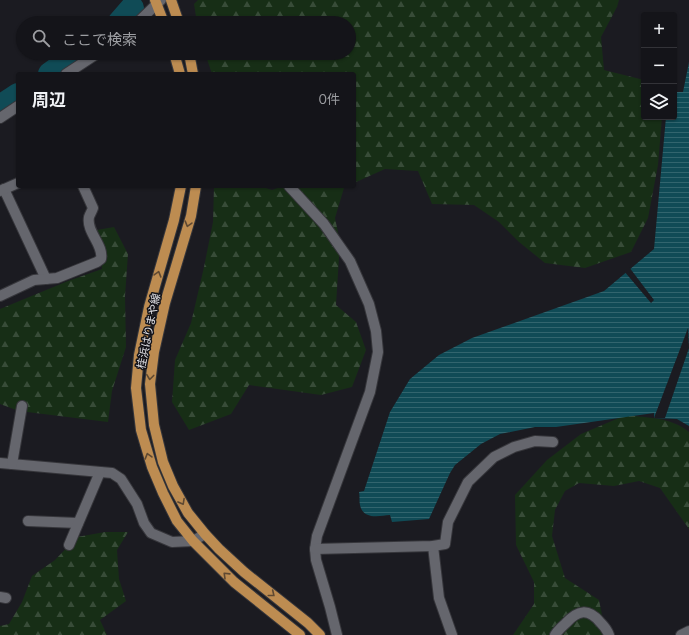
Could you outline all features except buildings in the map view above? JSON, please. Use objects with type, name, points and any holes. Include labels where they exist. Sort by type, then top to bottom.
[{"type":"main road","points":[[171,0],[177,16]]},
{"type":"main road","points":[[158,1],[162,16]]},
{"type":"main road","points":[[176,60],[179,72]]},
{"type":"main road","points":[[191,60],[194,72]]},
{"type":"main road","name":"桂浜はりまや線","points":[[181,188],[174,220],[149,307],[139,355],[136,388],[141,430],[152,467],[177,521],[193,541],[234,582],[300,635]]},
{"type":"main road","name":"桂浜はりまや線","points":[[196,188],[191,216],[165,303],[154,352],[150,384],[154,425],[163,462],[188,513],[205,534],[244,572],[308,623],[320,635]]},
{"type":"street","points":[[144,16],[158,1]]},
{"type":"street","points":[[69,72],[87,60]]},
{"type":"street","points":[[0,118],[16,107]]},
{"type":"street","points":[[16,184],[2,190],[46,279]]},
{"type":"street","points":[[0,296],[34,280],[57,278],[101,259],[102,254],[92,232],[89,218],[93,208],[85,188]]},
{"type":"street","points":[[291,188],[324,224],[350,262],[369,304],[376,331],[378,352],[370,392],[317,536],[315,549],[316,560],[337,635]]},
{"type":"street","points":[[12,464],[22,406]]},
{"type":"street","points":[[315,549],[433,546],[445,544],[448,522],[468,482],[494,457],[514,447],[535,441],[553,442]]},
{"type":"street","points":[[0,465],[12,464],[112,473],[121,479],[137,504],[144,524],[151,533],[172,542],[193,541],[205,534]]},
{"type":"street","points":[[68,545],[100,472]]},
{"type":"street","points":[[28,521],[78,523]]},
{"type":"street","points":[[433,546],[439,598],[452,635]]},
{"type":"street","points":[[555,635],[571,617],[577,613],[586,612],[595,616],[607,629],[609,635]]},
{"type":"street","points":[[681,635],[689,631]]},
{"type":"green space","points":[[198,0],[619,0],[617,7],[601,37],[604,70],[641,79],[641,120],[662,120],[658,165],[648,218],[631,252],[585,268],[545,263],[519,242],[499,222],[474,205],[432,204],[418,171],[385,169],[356,182],[356,72],[211,72],[207,60],[356,60],[356,16],[196,16],[194,4]]},
{"type":"green space","points":[[214,188],[266,188],[272,190],[278,188],[344,188],[335,218],[340,242],[336,305],[356,322],[366,350],[352,387],[321,395],[249,385],[231,414],[189,430],[172,402],[175,360],[191,323],[213,222]]},
{"type":"green space","points":[[114,227],[128,254],[125,296],[126,347],[112,391],[108,422],[19,411],[0,404],[0,309],[68,281],[102,269],[97,230]]},
{"type":"green space","points":[[626,415],[675,423],[689,432],[689,529],[660,488],[639,481],[614,486],[579,483],[565,491],[555,510],[552,536],[565,578],[599,600],[606,635],[513,635],[534,604],[534,582],[516,545],[515,495],[547,460],[581,434]]},
{"type":"green space","points":[[105,532],[128,532],[117,550],[119,579],[126,601],[100,620],[107,635],[0,635],[0,626],[9,624],[22,602],[32,576],[55,560],[77,537]]},
{"type":"water","points":[[689,62],[689,426],[677,419],[654,418],[654,413],[556,427],[535,427],[500,434],[481,444],[455,465],[429,519],[392,522],[390,515],[372,516],[364,513],[360,505],[359,492],[364,491],[390,412],[410,379],[439,355],[472,338],[604,291],[654,249],[666,120],[677,120],[677,92],[683,92]]},
{"type":"pier","points":[[629,267],[654,300],[651,303],[624,271]]},
{"type":"pier","points":[[688,328],[689,348],[665,418],[654,418]]},
{"type":"waterway","points":[[125,16],[132,8]]},
{"type":"waterway","points":[[53,72],[69,60]]},
{"type":"waterway","points":[[0,107],[16,96]]}]
